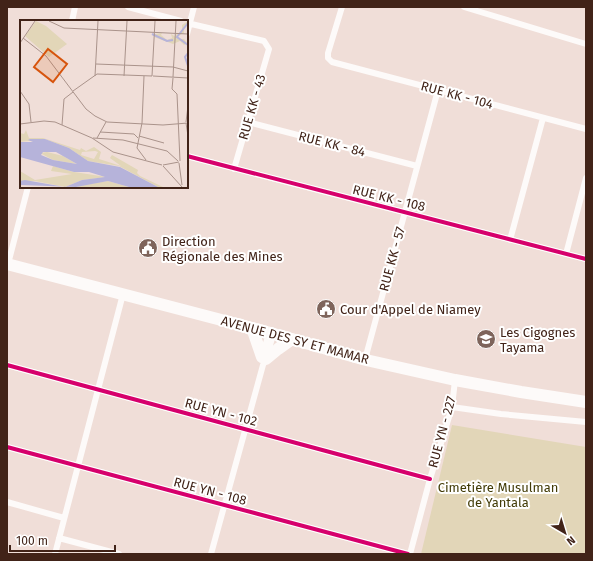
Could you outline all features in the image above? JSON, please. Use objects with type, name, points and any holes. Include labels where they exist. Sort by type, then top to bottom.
[{"type":"highway","name":"AVENUE DES SY ET MAMAR","points":[[7,264],[252,328],[366,360],[455,380],[586,402]]},
{"type":"highway","points":[[252,328],[264,360],[278,348],[292,340]]},
{"type":"street","points":[[72,20],[75,7]]},
{"type":"street","points":[[128,7],[177,20]]},
{"type":"street","points":[[188,23],[194,7]]},
{"type":"street","name":"RUE KK - 104","points":[[342,7],[328,53],[328,58],[332,62],[586,129]]},
{"type":"street","points":[[464,7],[586,44]]},
{"type":"street","name":"RUE KK - 43","points":[[188,23],[264,42],[269,49],[234,168]]},
{"type":"street","name":"RUE KK - 57","points":[[366,360],[404,212],[438,90]]},
{"type":"street","points":[[510,240],[543,118]]},
{"type":"street","name":"RUE KK - 84","points":[[248,122],[417,166]]},
{"type":"street","name":"RUE KK - 108","points":[[188,156],[586,259]]},
{"type":"street","points":[[566,254],[584,195],[586,178]]},
{"type":"street","points":[[7,264],[28,188]]},
{"type":"street","points":[[55,554],[123,294]]},
{"type":"street","points":[[211,554],[271,334]]},
{"type":"street","name":"RUE YN - 102","points":[[7,365],[430,479]]},
{"type":"street","name":"RUE YN - 227","points":[[409,554],[452,407],[455,380]]},
{"type":"street","points":[[452,407],[501,414],[586,422]]},
{"type":"street","name":"RUE YN - 108","points":[[7,447],[409,554]]},
{"type":"street","points":[[7,502],[64,518]]},
{"type":"street","points":[[59,538],[119,554]]},
{"type":"green space","name":"Cimetière Musulman de Yantala","points":[[452,425],[586,447],[586,554],[421,554]]},
{"type":"cycle path","points":[[188,156],[586,259]]},
{"type":"cycle path","points":[[7,365],[430,479]]},
{"type":"cycle path","points":[[7,447],[408,554]]},
{"type":"place","name":"Direction Régionale des Mines","points":[[148,248]]},
{"type":"place","name":"Cour d'Appel de Niamey","points":[[326,309]]},
{"type":"place","name":"Les Cigognes Tayama","points":[[486,339]]}]
